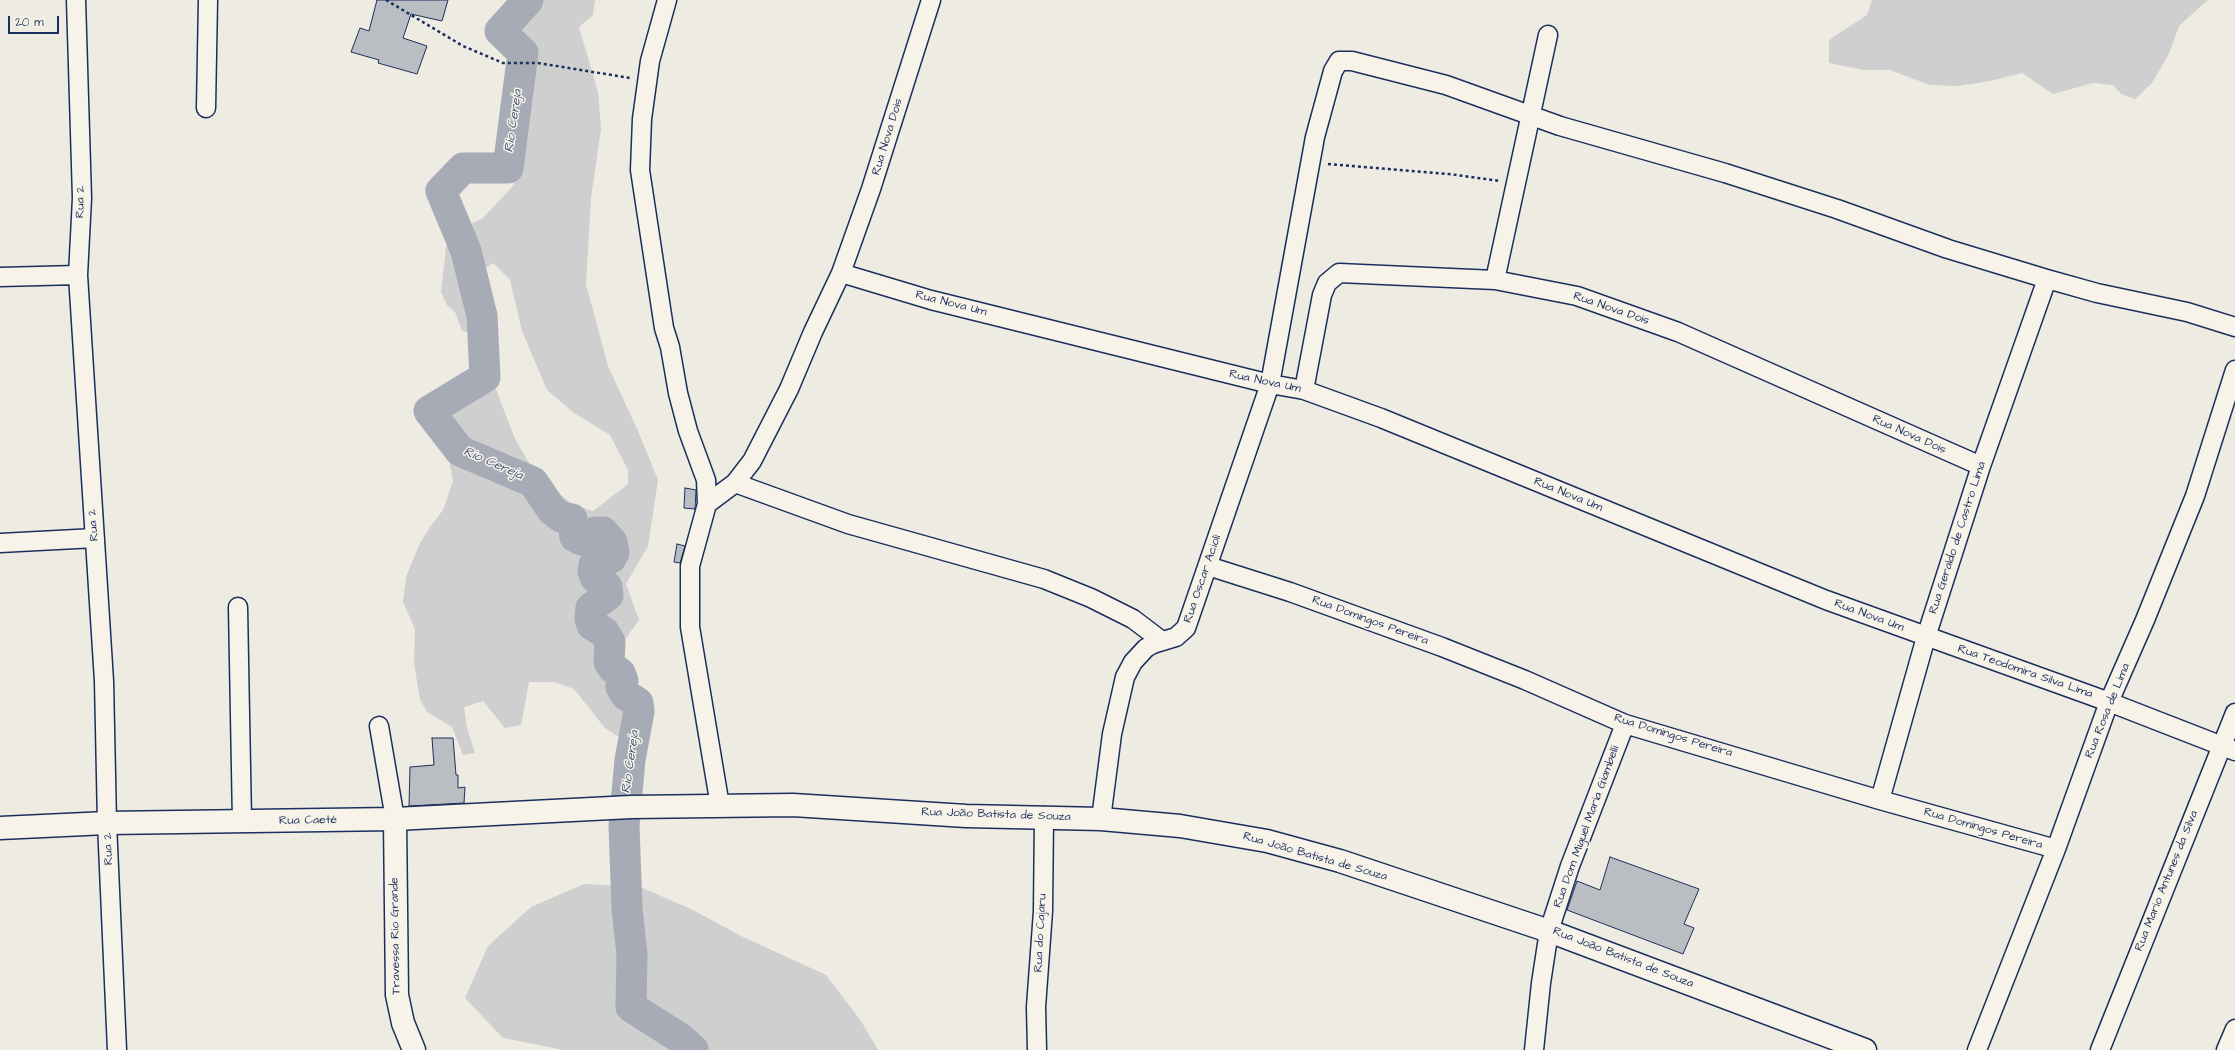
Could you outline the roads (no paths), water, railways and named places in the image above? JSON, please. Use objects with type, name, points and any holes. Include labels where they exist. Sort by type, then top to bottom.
[{"type":"street","name":"Rua 2","points":[[76,0],[82,198],[78,274],[104,680],[107,823],[117,1050]]},
{"type":"street","points":[[206,108],[208,0]]},
{"type":"street","points":[[667,0],[650,61],[642,119],[640,170],[664,328],[670,347],[678,393],[688,431],[706,480],[707,504],[690,566],[690,627],[720,806]]},
{"type":"street","name":"Rua Nova Dois","points":[[841,273],[871,189],[931,0]]},
{"type":"street","points":[[1495,280],[1548,35]]},
{"type":"street","name":"Rua Oscar Acioli","points":[[1101,819],[1112,734],[1125,677],[1138,655],[1153,644],[1180,635],[1186,628],[1270,384],[1315,136],[1333,71],[1339,61],[1352,61],[1446,86],[1531,116]]},
{"type":"street","points":[[1531,116],[1733,175],[1837,209],[1948,249],[2047,279],[2097,293],[2187,312],[2235,327]]},
{"type":"street","points":[[707,504],[735,482],[752,461],[774,421],[841,273]]},
{"type":"street","name":"Rua Nova Um","points":[[841,273],[931,300],[1270,384],[1304,390],[1381,418],[1826,600],[1926,637]]},
{"type":"street","name":"Rua Nova Dois","points":[[1304,390],[1322,295],[1327,283],[1339,273],[1495,280],[1578,296],[1678,332],[1981,466]]},
{"type":"street","points":[[0,277],[78,274]]},
{"type":"street","name":"Rua Geraldo de Castro Lima","points":[[1880,800],[1926,637],[1981,466],[2047,279]]},
{"type":"street","name":"Rua Rosa de Lima","points":[[1977,1050],[2056,849],[2109,702],[2145,620],[2194,496],[2235,370]]},
{"type":"street","points":[[735,482],[848,524],[1044,579],[1092,598],[1133,619],[1162,641]]},
{"type":"street","points":[[0,543],[95,538]]},
{"type":"street","name":"Rua Domingos Pereira","points":[[1208,566],[1290,592],[1442,646],[1625,724],[1880,800],[2056,849]]},
{"type":"street","points":[[238,607],[242,822]]},
{"type":"street","name":"Rua Teodomira Silva Lima","points":[[1926,637],[2109,702],[2228,749]]},
{"type":"street","name":"Rua Mario Antunes da Silva","points":[[2100,1050],[2228,749],[2235,713]]},
{"type":"street","name":"Rua Dom Miguel Maria Giambelli","points":[[1534,1050],[1541,983],[1549,931],[1570,866],[1625,724]]},
{"type":"street","points":[[380,726],[395,819]]},
{"type":"street","name":"Rua João Batista de Souza","points":[[624,807],[793,805],[966,816],[1044,816],[1101,819],[1180,826],[1267,841],[1340,861],[1549,931],[1865,1050]]},
{"type":"street","name":"Rua Caeté","points":[[0,828],[107,823],[395,819],[624,807]]},
{"type":"street","name":"Rua do Cajaru","points":[[1037,1050],[1036,1006],[1043,910],[1044,816]]},
{"type":"street","name":"Travessa Rio Grande","points":[[395,819],[396,995],[403,1023],[414,1050]]},
{"type":"street","points":[[2226,1050],[2235,1029]]},
{"type":"waterway","name":"Rio Cereja","points":[[528,0],[500,31],[523,53],[508,168],[463,168],[441,191],[466,251],[482,316],[485,377],[429,411],[460,451],[533,482],[552,510],[561,517],[572,519],[575,537],[581,540],[595,532],[603,532],[612,542],[614,552],[611,558],[594,565],[593,571],[595,577],[607,587],[608,595],[591,608],[590,619],[592,625],[604,632],[610,642],[609,662],[613,668],[620,673],[623,681],[621,687],[626,695],[638,703],[639,711],[630,760],[624,825],[627,908],[632,955],[631,1007],[680,1038],[693,1050]]}]
